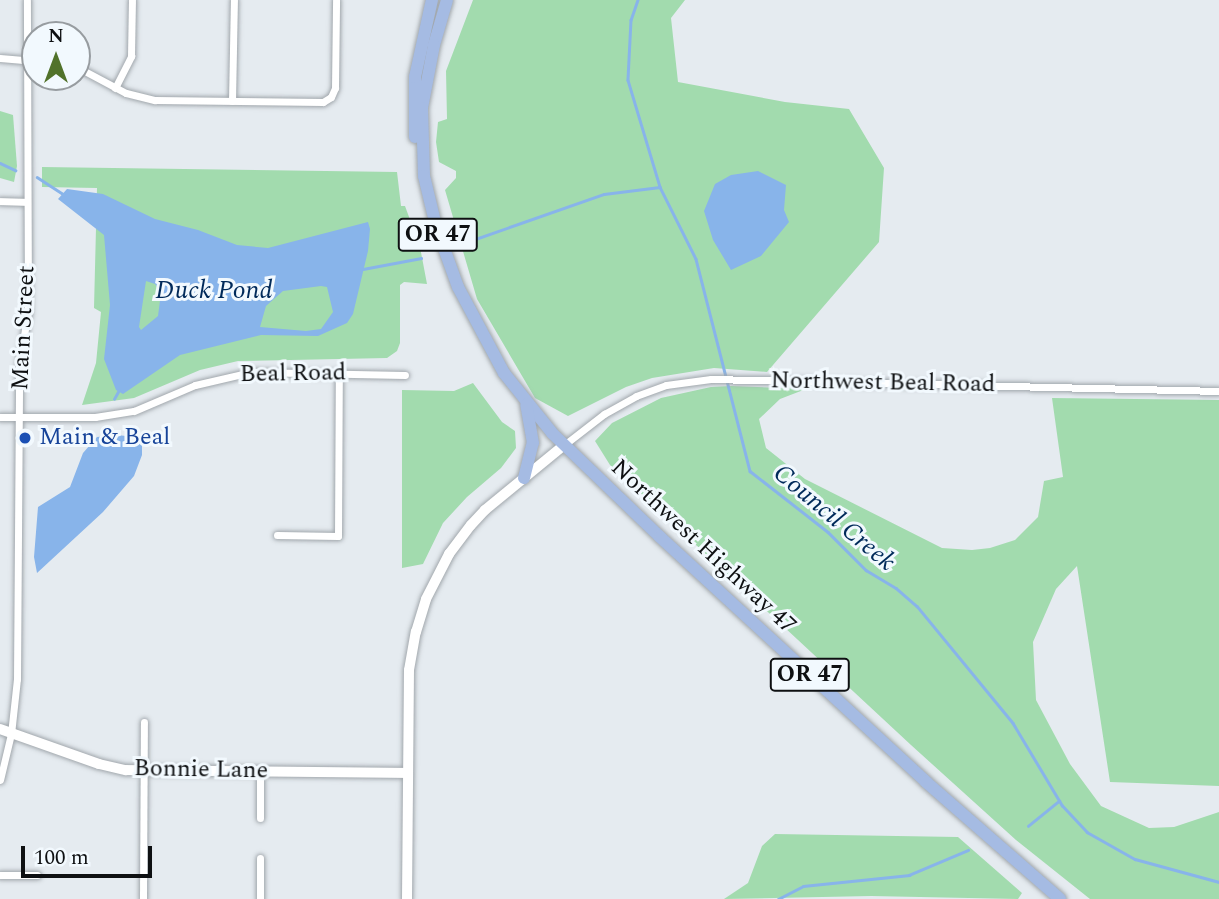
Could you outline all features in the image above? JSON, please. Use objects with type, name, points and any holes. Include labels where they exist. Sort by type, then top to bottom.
[{"type":"main road","name":"Northwest Highway 47","points":[[421,154],[416,145],[415,77],[432,0]]},
{"type":"main road","name":"Northwest Highway 47","points":[[447,0],[426,79],[421,154],[436,226],[458,287],[488,348],[525,401],[564,445],[926,782],[1060,899]]},
{"type":"main road","points":[[524,478],[533,443],[525,401]]},
{"type":"street","name":"Main Street","points":[[27,0],[28,21]]},
{"type":"street","points":[[115,88],[131,56],[132,0]]},
{"type":"street","points":[[232,101],[234,0]]},
{"type":"street","points":[[91,75],[115,88],[155,100],[320,102],[330,98],[335,88],[336,0]]},
{"type":"street","points":[[0,58],[21,59]]},
{"type":"street","name":"Main Street","points":[[0,780],[11,734],[17,679],[16,534],[21,490],[19,366],[28,311],[27,202],[31,91]]},
{"type":"street","points":[[0,201],[27,202]]},
{"type":"street","name":"Beal Road","points":[[0,417],[95,417],[134,411],[195,385],[251,372],[405,375]]},
{"type":"street","points":[[277,536],[338,536],[339,372]]},
{"type":"street","name":"Northwest Beal Road","points":[[564,445],[604,414],[636,396],[666,385],[712,379],[1219,391]]},
{"type":"street","points":[[407,899],[410,670],[426,599],[445,561],[471,525],[564,445]]},
{"type":"street","points":[[143,899],[144,722]]},
{"type":"street","name":"Bonnie Lane","points":[[0,729],[99,764],[145,771],[408,773]]},
{"type":"street","points":[[260,771],[260,818]]},
{"type":"street","points":[[260,858],[260,899]]},
{"type":"street","points":[[0,874],[37,876]]},
{"type":"green space","points":[[473,0],[685,0],[671,18],[678,82],[785,102],[849,109],[884,168],[879,242],[767,372],[714,368],[652,378],[626,387],[568,416],[535,398],[477,299],[445,190],[456,178],[456,171],[439,162],[436,142],[438,122],[447,119],[446,71]]},
{"type":"green space","points":[[0,111],[13,115],[17,166],[14,182],[0,178]]},
{"type":"green space","points":[[42,167],[397,172],[401,206],[405,206],[420,247],[427,284],[404,282],[400,285],[400,343],[397,351],[387,358],[238,361],[200,370],[134,398],[82,405],[96,363],[101,312],[94,308],[97,188],[42,187]]},
{"type":"green space","points":[[473,383],[502,422],[515,431],[516,448],[501,468],[467,497],[443,523],[423,564],[402,568],[402,390],[454,391]]},
{"type":"green space","points":[[711,387],[806,389],[780,399],[759,419],[766,448],[805,479],[942,548],[972,550],[990,548],[1015,540],[1038,517],[1044,481],[1063,477],[1052,398],[1219,400],[1219,786],[1110,782],[1077,566],[1056,589],[1033,642],[1036,700],[1070,764],[1101,806],[1149,828],[1174,827],[1219,812],[1219,899],[1090,899],[1016,840],[911,745],[610,465],[595,441],[612,423],[661,398]]},
{"type":"green space","points":[[775,834],[958,837],[1022,893],[1018,899],[871,896],[724,899],[748,883],[762,846]]},
{"type":"water","points":[[758,171],[786,185],[784,210],[789,222],[761,256],[731,270],[713,240],[704,211],[715,184],[731,175]]},
{"type":"water","name":"Duck Pond","points":[[67,189],[103,194],[155,219],[198,230],[237,245],[268,248],[368,222],[368,251],[353,314],[347,323],[318,336],[261,335],[180,355],[123,394],[116,390],[104,359],[110,305],[104,235],[58,199]],"holes":[[[146,281],[155,284],[161,293],[158,316],[141,330],[139,327]],[[327,287],[333,312],[321,329],[306,331],[260,327],[266,306],[283,291]]]},
{"type":"water","points":[[97,437],[135,437],[142,444],[142,455],[134,476],[103,512],[37,573],[34,557],[38,507],[70,487],[83,453]]},
{"type":"waterway","name":"Council Creek","points":[[638,0],[631,20],[628,80],[660,187],[696,259],[750,471],[828,532],[866,570],[896,588],[917,606],[1013,723],[1062,805],[1087,832],[1135,859],[1219,882]]},
{"type":"waterway","points":[[0,163],[15,170]]},
{"type":"waterway","points":[[37,177],[65,195]]},
{"type":"waterway","points":[[464,243],[604,194],[660,187]]},
{"type":"waterway","points":[[363,269],[421,258]]},
{"type":"waterway","points":[[114,399],[119,390]]},
{"type":"waterway","points":[[1028,826],[1059,801]]},
{"type":"waterway","points":[[778,899],[803,886],[909,875],[968,850]]},
{"type":"place","name":"Main & Beal","points":[[25,438]]}]
